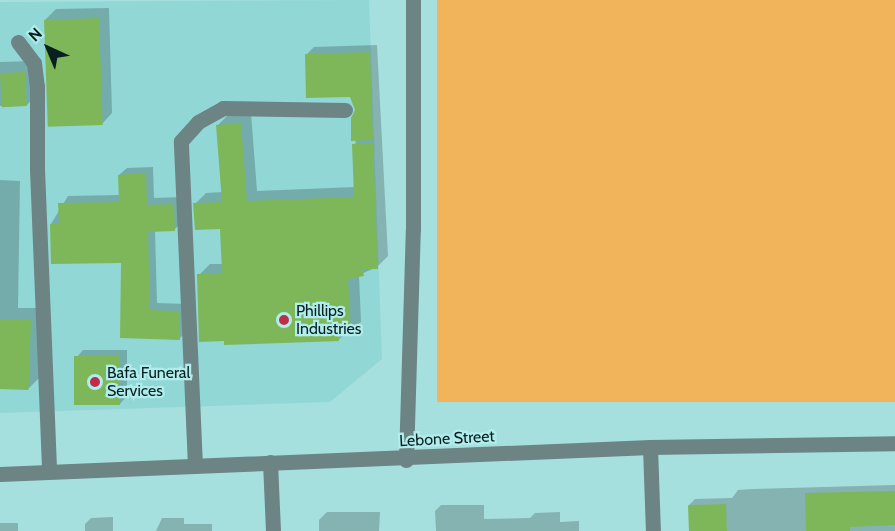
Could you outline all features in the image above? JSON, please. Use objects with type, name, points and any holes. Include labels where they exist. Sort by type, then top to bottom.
[{"type":"street","points":[[406,460],[413,229],[413,0]]},
{"type":"street","points":[[18,42],[34,63],[37,86],[37,169],[49,471]]},
{"type":"street","points":[[195,466],[181,141],[198,122],[223,108],[345,110]]},
{"type":"street","name":"Lebone Street","points":[[0,474],[270,462],[406,460],[650,447],[895,443]]},
{"type":"street","points":[[650,447],[653,531]]},
{"type":"street","points":[[270,462],[273,531]]},
{"type":"shaded area","points":[[369,0],[382,359],[330,402],[0,413],[0,2]]},
{"type":"shaded area","points":[[437,0],[895,0],[895,402],[437,402]]},
{"type":"building","points":[[99,18],[103,125],[48,127],[44,20]]},
{"type":"building","points":[[370,52],[373,140],[351,141],[351,118],[355,110],[350,97],[306,98],[305,54]]},
{"type":"building","points":[[25,72],[27,106],[2,107],[0,73]]},
{"type":"building","points":[[241,123],[247,201],[354,197],[352,144],[373,143],[378,269],[362,269],[364,276],[348,279],[351,335],[339,335],[339,341],[224,345],[224,341],[199,342],[197,274],[222,273],[220,229],[195,230],[193,203],[222,202],[216,125]]},
{"type":"building","points":[[146,173],[147,205],[174,204],[175,231],[148,232],[150,310],[179,311],[180,340],[120,338],[121,263],[51,264],[50,224],[59,223],[58,203],[119,202],[118,175]]},
{"type":"building","points":[[0,319],[31,320],[29,390],[0,389]]},
{"type":"building","points":[[74,356],[120,356],[120,405],[74,405]]},
{"type":"building","points":[[895,491],[895,525],[850,527],[850,531],[806,531],[805,493]]},
{"type":"building","points":[[726,504],[727,531],[689,531],[688,505]]},
{"type":"place","name":"Phillips Industries","points":[[284,320]]},
{"type":"place","name":"Bafa Funeral Services","points":[[95,382]]}]
